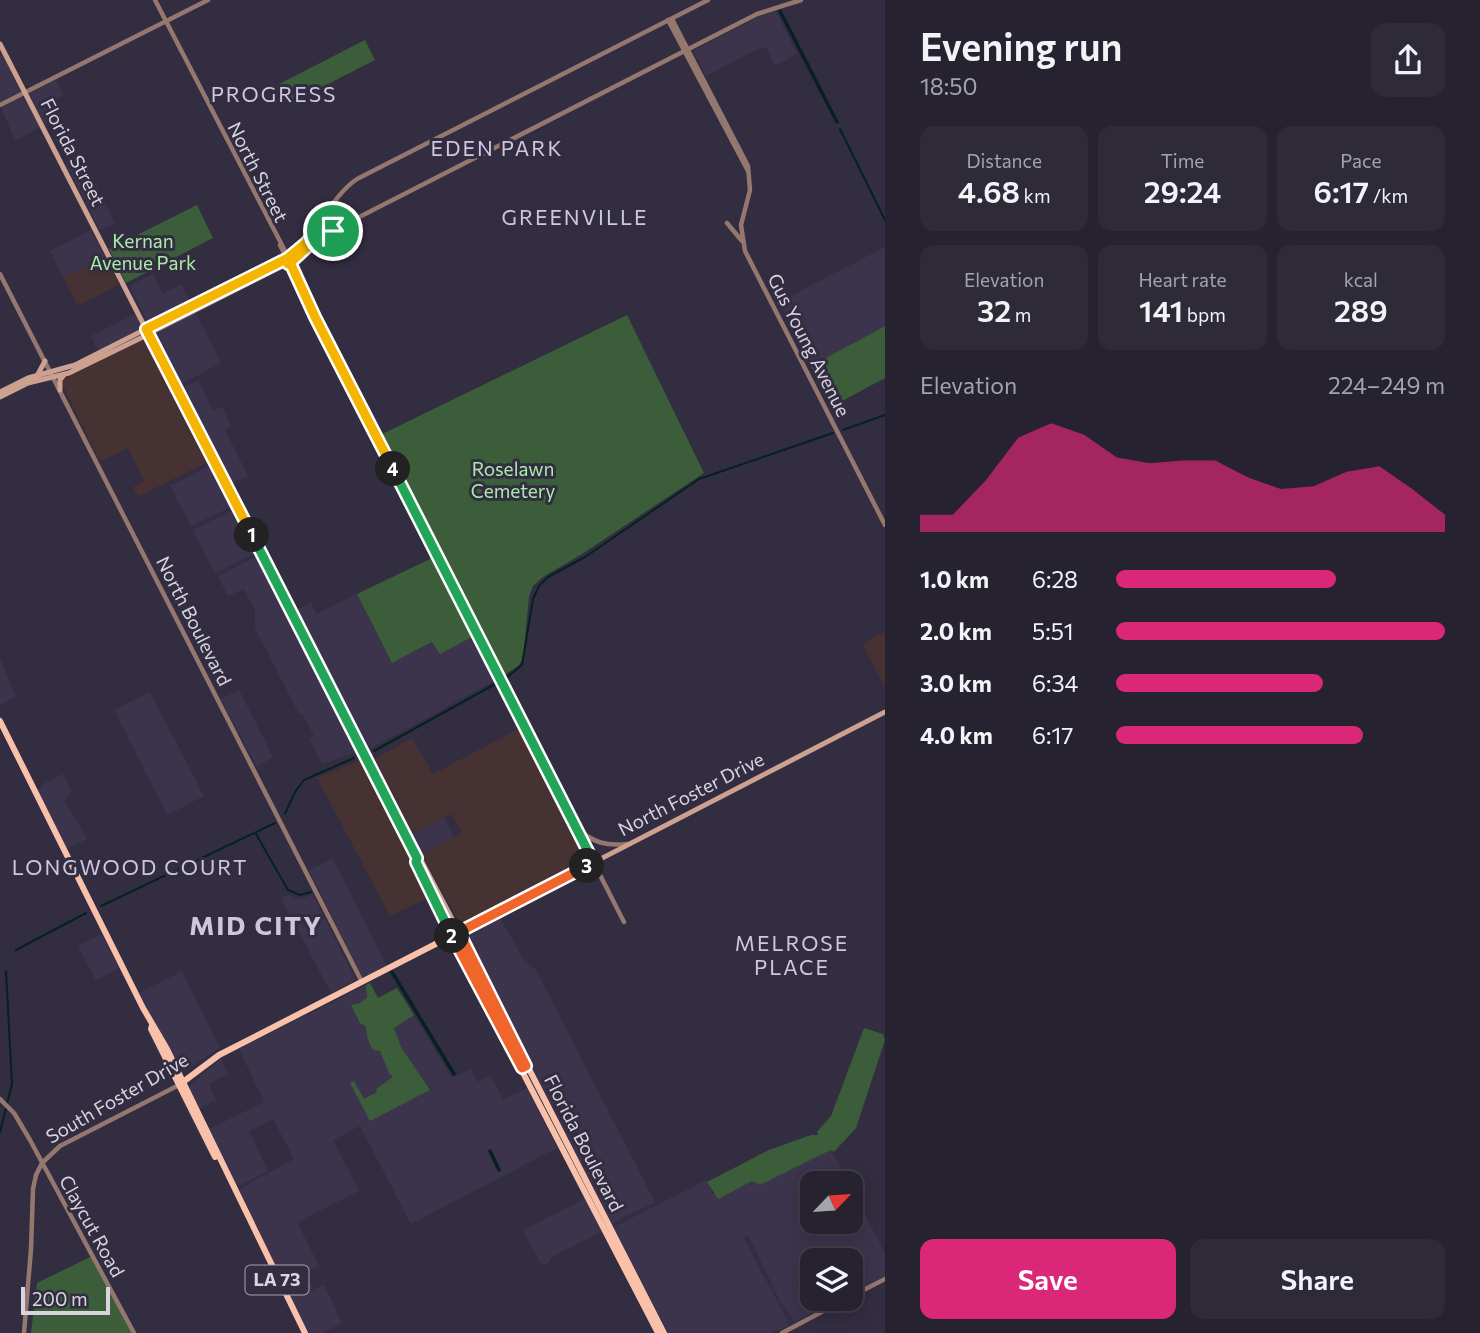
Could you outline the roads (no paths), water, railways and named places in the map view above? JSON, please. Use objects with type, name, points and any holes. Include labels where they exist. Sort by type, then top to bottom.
[{"type":"main road","name":"Florida Street","points":[[0,44],[290,610]]},
{"type":"main road","points":[[60,390],[60,380],[64,375],[148,331]]},
{"type":"main road","points":[[0,394],[52,375],[148,331]]},
{"type":"main road","points":[[37,376],[45,361]]},
{"type":"main road","points":[[0,394],[37,376],[64,375]]},
{"type":"main road","name":"Florida Boulevard","points":[[290,610],[417,858],[416,862],[456,934],[652,1317],[664,1333]]},
{"type":"main road","name":"North Foster Drive","points":[[362,982],[885,712]]},
{"type":"main road","name":"LA 73","points":[[0,721],[176,1068],[181,1084],[237,1201],[305,1333]]},
{"type":"main road","name":"South Foster Drive","points":[[181,1084],[219,1055],[362,982]]},
{"type":"main road","name":"LA 73","points":[[152,1025],[151,1029],[246,1211],[251,1226]]},
{"type":"main road","points":[[176,1068],[195,1073]]},
{"type":"main road","points":[[237,1201],[246,1211]]},
{"type":"main road","name":"Florida Boulevard","points":[[652,1317],[657,1333]]},
{"type":"street","name":"North Street","points":[[155,0],[624,922]]},
{"type":"street","points":[[0,105],[208,0]]},
{"type":"street","points":[[288,261],[306,243],[340,194],[358,179],[708,0]]},
{"type":"street","points":[[148,331],[288,261],[314,241],[333,231],[686,50],[761,12],[801,0]]},
{"type":"street","name":"Gus Young Avenue","points":[[670,20],[748,171],[750,190],[742,219],[742,242],[750,261],[885,524]]},
{"type":"street","points":[[322,221],[326,229],[333,231]]},
{"type":"street","points":[[727,223],[742,242]]},
{"type":"street","name":"North Street","points":[[279,244],[288,261]]},
{"type":"street","points":[[285,251],[289,254],[296,253]]},
{"type":"street","name":"North Boulevard","points":[[0,274],[362,982]]},
{"type":"street","points":[[576,828],[593,841],[603,844],[628,844]]},
{"type":"street","name":"South Foster Drive","points":[[24,1333],[32,1249],[33,1188],[42,1163],[60,1146],[181,1084]]},
{"type":"street","name":"Claycut Road","points":[[1,1100],[12,1111],[42,1163],[134,1333]]},
{"type":"street","points":[[863,1291],[885,1279]]},
{"type":"street","points":[[782,1333],[824,1311]]},
{"type":"waterway","points":[[780,11],[837,122]]},
{"type":"waterway","points":[[840,129],[885,220]]},
{"type":"waterway","points":[[843,430],[885,415]]},
{"type":"waterway","points":[[505,679],[522,665],[533,599],[539,586],[548,577],[585,557],[699,479],[833,433]]},
{"type":"waterway","points":[[374,751],[497,683]]},
{"type":"waterway","points":[[285,814],[304,780],[354,758]]},
{"type":"waterway","points":[[101,906],[275,823]]},
{"type":"waterway","points":[[256,834],[288,890],[300,895],[311,892]]},
{"type":"waterway","points":[[16,950],[86,913]]},
{"type":"waterway","points":[[0,1132],[12,1084],[6,971]]},
{"type":"waterway","points":[[392,972],[454,1074]]},
{"type":"waterway","points":[[490,1151],[499,1170]]},
{"type":"district","name":"PROGRESS","points":[[274,95]]},
{"type":"district","name":"EDEN PARK","points":[[497,149]]},
{"type":"district","name":"GREENVILLE","points":[[575,218]]},
{"type":"district","name":"LONGWOOD COURT","points":[[130,868]]},
{"type":"district","name":"MID CITY","points":[[256,926]]},
{"type":"district","name":"MELROSE PLACE","points":[[792,956]]},
{"type":"park label","name":"Kernan Avenue Park","points":[[143,252]]},
{"type":"park label","name":"Roselawn Cemetery","points":[[513,480]]}]
